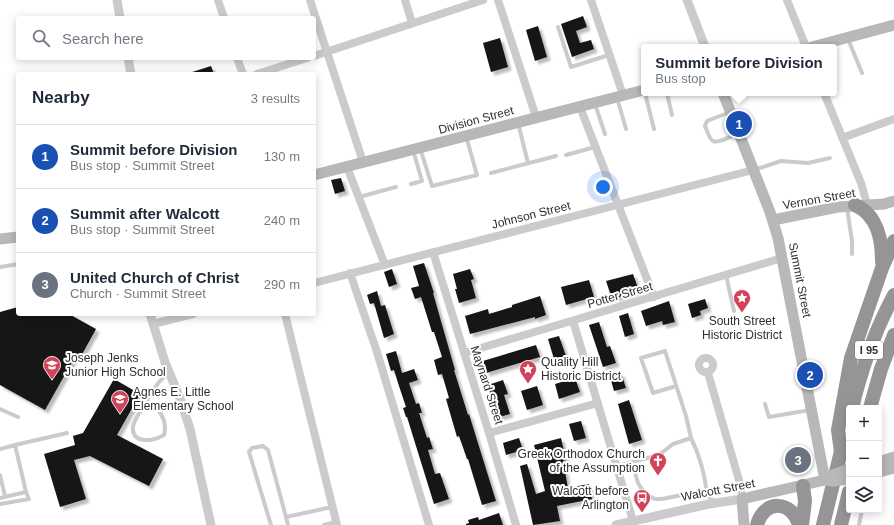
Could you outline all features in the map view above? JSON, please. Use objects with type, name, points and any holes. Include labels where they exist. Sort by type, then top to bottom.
[{"type":"highway","points":[[856,205],[868,212],[876,226],[881,243],[882,268]]},
{"type":"highway","points":[[841,452],[838,430],[851,358],[882,268],[894,241]]},
{"type":"highway","name":"I 95","points":[[853,405],[871,344],[894,295]]},
{"type":"highway","name":"I 95","points":[[871,405],[881,369],[894,335]]},
{"type":"highway","points":[[823,525],[846,432]]},
{"type":"highway","points":[[800,525],[805,501],[803,486]]},
{"type":"highway","points":[[841,525],[846,504]]},
{"type":"highway","points":[[757,525],[763,512],[771,507],[778,506],[793,512],[800,525]]},
{"type":"main road","points":[[824,44],[894,25]]},
{"type":"main road","points":[[872,31],[894,30]]},
{"type":"main road","name":"Division Street","points":[[316,175],[536,117],[580,108],[641,91]]},
{"type":"main road","name":"Summit Street","points":[[724,96],[773,220],[812,410],[823,478]]},
{"type":"main road","name":"Vernon Street","points":[[773,220],[856,205],[884,204],[894,201]]},
{"type":"main road","points":[[0,239],[16,237]]},
{"type":"main road","points":[[882,461],[894,457]]},
{"type":"main road","points":[[882,471],[894,468]]},
{"type":"main road","name":"Walcott Street","points":[[742,499],[803,486],[846,471]]},
{"type":"main road","name":"Walcott Street","points":[[823,478],[834,481],[846,479]]},
{"type":"main road","points":[[742,499],[744,525]]},
{"type":"street","points":[[117,0],[120,16]]},
{"type":"street","points":[[218,0],[223,16]]},
{"type":"street","points":[[310,0],[316,16]]},
{"type":"street","points":[[405,0],[412,23]]},
{"type":"street","points":[[316,55],[483,0]]},
{"type":"street","points":[[498,0],[536,117]]},
{"type":"street","points":[[591,0],[610,55],[620,96]]},
{"type":"street","points":[[687,0],[704,44]]},
{"type":"street","points":[[787,0],[805,44]]},
{"type":"street","points":[[316,17],[363,162]]},
{"type":"street","points":[[128,60],[131,72]]},
{"type":"street","points":[[238,60],[242,72]]},
{"type":"street","points":[[263,72],[301,60]]},
{"type":"street","points":[[825,96],[861,183],[856,205]]},
{"type":"street","points":[[580,108],[654,297]]},
{"type":"street","points":[[842,138],[894,119]]},
{"type":"street","points":[[347,167],[385,264]]},
{"type":"street","name":"Johnson Street","points":[[316,282],[753,170]]},
{"type":"street","name":"Maynard Street","points":[[433,252],[516,525]]},
{"type":"street","name":"Potter Street","points":[[464,353],[782,258]]},
{"type":"street","points":[[350,273],[377,352],[429,525]]},
{"type":"street","points":[[151,316],[190,429],[211,525]]},
{"type":"street","points":[[153,324],[184,316]]},
{"type":"street","points":[[285,316],[337,524]]},
{"type":"street","points":[[573,321],[633,521]]},
{"type":"street","points":[[708,372],[741,488],[742,499]]},
{"type":"street","points":[[489,433],[598,403]]},
{"type":"street","name":"Walcott Street","points":[[616,525],[714,503],[742,499]]},
{"type":"lane","points":[[558,27],[571,67],[610,55]]},
{"type":"lane","points":[[848,38],[862,73]]},
{"type":"lane","points":[[620,96],[626,129]]},
{"type":"lane","points":[[646,96],[654,129]]},
{"type":"lane","points":[[668,96],[672,115]]},
{"type":"lane","points":[[595,103],[605,134]]},
{"type":"lane","points":[[731,112],[707,121],[705,126],[714,142],[721,141],[739,133]]},
{"type":"lane","points":[[518,122],[528,163]]},
{"type":"lane","points":[[417,148],[432,186],[477,175],[466,135]]},
{"type":"lane","points":[[566,155],[595,147]]},
{"type":"lane","points":[[411,184],[422,181],[417,148]]},
{"type":"lane","points":[[491,173],[556,156]]},
{"type":"lane","points":[[753,170],[781,161],[808,163],[830,158]]},
{"type":"lane","points":[[359,197],[396,187]]},
{"type":"lane","points":[[852,254],[856,205]]},
{"type":"lane","points":[[0,267],[16,264]]},
{"type":"lane","points":[[726,275],[734,310]]},
{"type":"lane","points":[[676,386],[653,393],[641,358],[665,351],[686,416],[691,438],[696,448],[705,478],[707,495]]},
{"type":"lane","points":[[147,401],[160,412],[164,420],[165,429],[164,435],[147,441],[140,440],[135,435],[132,429],[134,423],[158,382],[164,376],[170,374]]},
{"type":"lane","points":[[765,404],[769,417],[812,410]]},
{"type":"lane","points":[[0,410],[18,417]]},
{"type":"lane","points":[[0,449],[67,434]]},
{"type":"lane","points":[[617,466],[659,455],[673,444],[691,438]]},
{"type":"lane","points":[[0,504],[29,499],[15,445]]},
{"type":"lane","points":[[270,525],[249,452],[252,448],[263,446],[268,450],[288,525]]},
{"type":"lane","points":[[632,462],[638,483],[645,494],[662,499],[697,492],[707,495],[714,503]]},
{"type":"lane","points":[[0,475],[6,496]]},
{"type":"lane","points":[[0,498],[26,492]]},
{"type":"lane","points":[[286,518],[332,507]]},
{"type":"lane","points":[[859,525],[861,513]]},
{"type":"lane","points":[[324,525],[337,524]]},
{"type":"building","points":[[583,16],[587,27],[576,31],[580,43],[591,40],[594,49],[572,57],[561,24]]},
{"type":"building","points":[[538,26],[547,57],[535,61],[526,30]]},
{"type":"building","points":[[500,38],[508,67],[491,72],[483,43]]},
{"type":"building","points":[[211,66],[213,72],[192,72]]},
{"type":"building","points":[[341,178],[345,191],[335,194],[331,180]]},
{"type":"building","points":[[424,263],[434,293],[454,370],[496,501],[482,505],[468,459],[459,436],[457,437],[446,399],[449,398],[442,374],[438,375],[434,360],[442,357],[434,332],[432,332],[421,297],[415,299],[411,288],[419,286],[413,266]]},
{"type":"building","points":[[392,269],[397,284],[389,287],[384,272]]},
{"type":"building","points":[[470,269],[474,279],[471,280],[476,298],[459,303],[453,274]]},
{"type":"building","points":[[633,274],[639,291],[612,299],[606,281]]},
{"type":"building","points":[[589,280],[594,297],[566,305],[561,287]]},
{"type":"building","points":[[377,291],[381,306],[385,305],[394,334],[384,338],[374,303],[370,304],[367,295]]},
{"type":"building","points":[[540,296],[546,315],[535,319],[535,317],[470,334],[465,316],[488,309],[489,314]]},
{"type":"building","points":[[705,299],[708,308],[700,311],[701,315],[692,318],[688,304]]},
{"type":"building","points":[[669,301],[675,322],[663,325],[662,321],[646,326],[641,311]]},
{"type":"building","points":[[16,308],[16,316],[73,316],[96,329],[80,358],[76,355],[45,410],[0,385],[0,312]]},
{"type":"building","points":[[628,313],[634,334],[625,337],[619,316]]},
{"type":"building","points":[[599,322],[607,347],[610,346],[616,363],[603,367],[589,325]]},
{"type":"building","points":[[559,336],[566,356],[554,359],[548,339]]},
{"type":"building","points":[[536,345],[540,357],[486,373],[483,361]]},
{"type":"building","points":[[396,351],[402,373],[414,369],[418,380],[409,383],[416,404],[419,403],[422,413],[419,413],[427,438],[429,437],[433,449],[428,450],[435,474],[440,473],[449,499],[434,504],[403,408],[406,407],[394,370],[391,371],[386,354]]},
{"type":"building","points":[[621,373],[626,388],[614,391],[610,377]]},
{"type":"building","points":[[575,378],[580,392],[559,399],[555,384]]},
{"type":"building","points":[[114,379],[140,394],[117,435],[163,459],[149,486],[90,456],[74,460],[86,499],[60,507],[44,454],[75,445],[73,436],[83,433]]},
{"type":"building","points":[[503,380],[508,394],[504,395],[510,414],[496,418],[488,385]]},
{"type":"building","points":[[537,386],[543,405],[527,410],[521,391]]},
{"type":"building","points":[[629,400],[642,440],[629,444],[618,404]]},
{"type":"building","points":[[581,421],[586,438],[574,441],[569,424]]},
{"type":"building","points":[[519,438],[523,450],[506,455],[503,443]]},
{"type":"building","points":[[561,438],[566,460],[563,461],[568,488],[589,484],[592,499],[557,506],[560,521],[533,525],[520,466],[527,464],[536,494],[545,491],[534,445]]},
{"type":"building","points":[[499,513],[503,525],[466,525],[469,523],[468,520],[478,517],[479,520]]},
{"type":"place","name":"Summit before Division","points":[[739,124]]},
{"type":"place","name":"South Street Historic District","points":[[742,313]]},
{"type":"place","name":"Summit after Walcott","points":[[810,375]]},
{"type":"place","name":"Joseph Jenks Junior High School","points":[[52,380]]},
{"type":"place","name":"Quality Hill Historic District","points":[[528,384]]},
{"type":"place","name":"Agnes E. Little Elementary School","points":[[120,414]]},
{"type":"place","name":"United Church of Christ","points":[[798,460]]},
{"type":"place","name":"Greek Orthodox Church of the Assumption","points":[[658,476]]},
{"type":"place","name":"Walcott before Arlington","points":[[642,513]]}]
